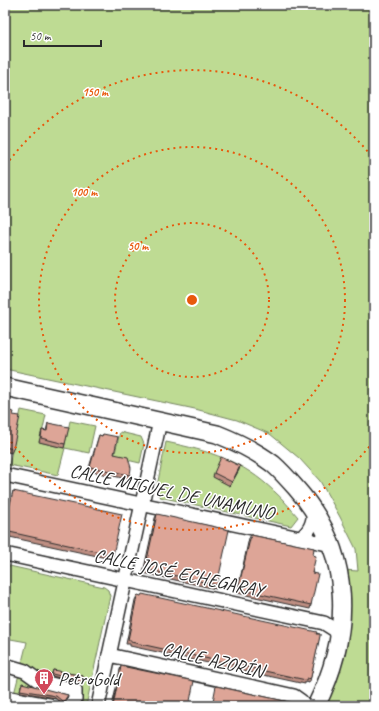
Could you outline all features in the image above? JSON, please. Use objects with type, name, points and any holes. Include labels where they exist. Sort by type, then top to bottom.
[{"type":"main road","points":[[5,387],[217,434],[237,442],[256,453],[273,464],[290,481],[314,511],[332,545],[337,562],[341,588],[339,638],[326,682],[316,706]]},
{"type":"street","points":[[98,706],[160,421]]},
{"type":"street","name":"CALLE MIGUEL DE UNAMUNO","points":[[5,475],[332,545]]},
{"type":"street","points":[[300,538],[308,532],[313,524],[314,511]]},
{"type":"street","name":"CALLE JOSÉ ECHEGARAY","points":[[5,554],[324,623],[335,630],[339,638]]},
{"type":"street","name":"CALLE AZORÍN","points":[[109,655],[289,695],[301,701],[305,706]]},
{"type":"street","points":[[5,665],[25,672],[39,681],[75,690],[75,699],[71,706]]},
{"type":"street","points":[[5,670],[7,674],[5,676]]},
{"type":"street","points":[[5,697],[54,706]]},
{"type":"green space","points":[[5,5],[374,5],[374,706],[324,706],[343,570],[358,571],[356,549],[320,481],[299,458],[270,434],[237,420],[195,409],[5,369]]},
{"type":"green space","points":[[21,410],[46,415],[40,442],[64,448],[70,421],[95,426],[89,453],[65,448],[58,475],[9,465]]},
{"type":"green space","points":[[120,432],[141,437],[144,444],[140,463],[114,457]]},
{"type":"green space","points":[[166,442],[211,453],[237,464],[263,481],[298,517],[291,526],[160,497],[157,494],[157,486]]},
{"type":"green space","points":[[5,565],[104,587],[108,590],[110,596],[86,706],[28,706],[12,702],[27,642],[5,638]]},
{"type":"building","points":[[5,410],[14,412],[13,415],[20,416],[13,449],[5,447]]},
{"type":"building","points":[[48,423],[69,427],[65,444],[41,438],[42,430],[47,431]]},
{"type":"building","points":[[103,434],[118,437],[114,454],[128,457],[131,468],[130,475],[90,467],[99,435],[102,436]]},
{"type":"building","points":[[221,457],[240,466],[232,482],[214,473]]},
{"type":"building","points":[[13,491],[122,514],[113,555],[5,531]]},
{"type":"building","points":[[157,514],[229,530],[217,585],[145,569]]},
{"type":"building","points":[[251,535],[314,548],[313,555],[316,556],[312,573],[318,574],[311,605],[238,589]]},
{"type":"building","points":[[142,594],[317,632],[316,634],[320,634],[320,636],[311,677],[310,679],[307,678],[306,680],[131,642],[131,640],[128,640],[137,596],[141,596]]},
{"type":"building","points":[[121,666],[194,681],[189,706],[113,706]]},
{"type":"building","points":[[53,670],[83,676],[82,683],[78,680],[52,674]]},
{"type":"building","points":[[5,678],[9,683],[5,685]]},
{"type":"building","points":[[22,683],[68,695],[64,701],[62,701],[56,696],[20,690]]},
{"type":"building","points":[[216,686],[289,702],[288,706],[212,706]]},
{"type":"place","name":"PetroGold","points":[[44,695]]}]
